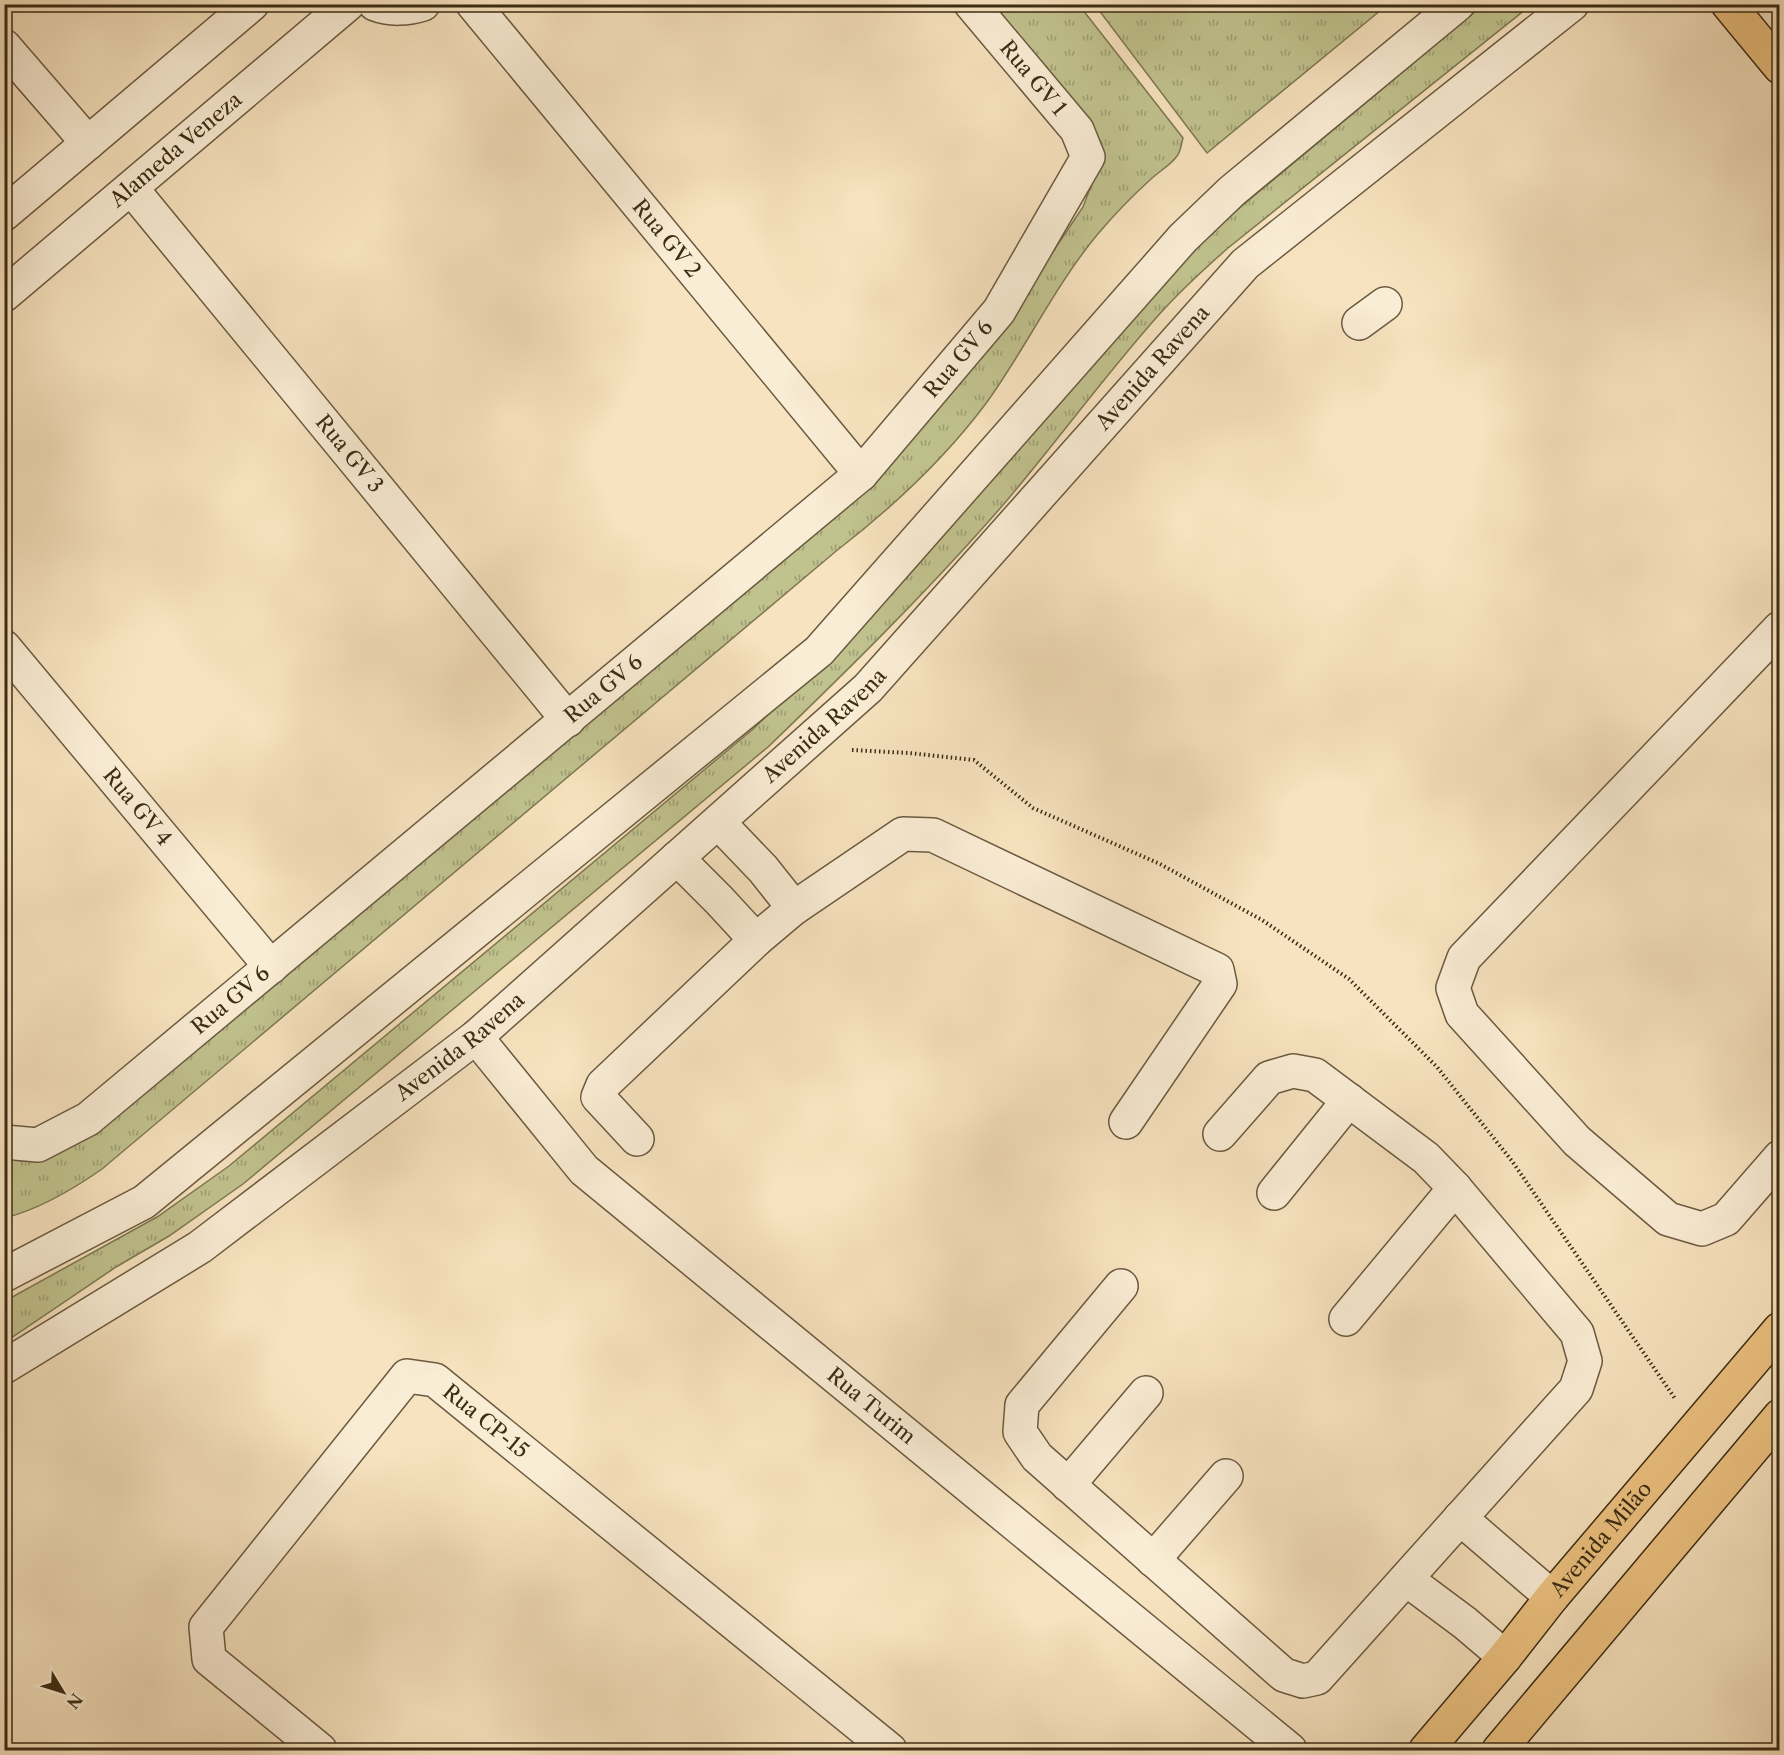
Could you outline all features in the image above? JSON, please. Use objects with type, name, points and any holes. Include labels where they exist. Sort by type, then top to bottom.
[{"type":"main road","points":[[1728,4],[1779,67]]},
{"type":"main road","name":"Avenida Milão","points":[[1426,1750],[1779,1329]]},
{"type":"main road","points":[[1499,1750],[1779,1416]]},
{"type":"street","points":[[4,214],[252,4]]},
{"type":"street","name":"Alameda Veneza","points":[[4,295],[348,4]]},
{"type":"street","points":[[375,4],[382,7],[409,9],[423,4]]},
{"type":"street","name":"Rua GV 2","points":[[473,4],[861,474]]},
{"type":"street","name":"Rua GV 1","points":[[971,4],[1077,130],[1088,157]]},
{"type":"street","points":[[4,1275],[144,1202],[819,651],[1183,238],[1232,191],[1458,4]]},
{"type":"street","name":"Avenida Ravena","points":[[4,1367],[200,1247],[476,1037],[868,688],[1245,264],[1572,4]]},
{"type":"street","points":[[4,46],[88,143]]},
{"type":"street","name":"Rua GV 6","points":[[4,1142],[38,1145],[88,1119],[861,474],[999,311],[1088,157]]},
{"type":"street","name":"Rua GV 3","points":[[131,188],[568,720]]},
{"type":"street","points":[[1359,323],[1385,304]]},
{"type":"street","points":[[1779,628],[1464,958],[1453,988],[1462,1014],[1577,1141],[1668,1219],[1702,1229],[1726,1219],[1779,1157]]},
{"type":"street","name":"Rua GV 4","points":[[4,647],[271,967]]},
{"type":"street","points":[[718,822],[763,869],[794,908]]},
{"type":"street","points":[[637,1139],[598,1097],[603,1084],[756,940],[794,908],[903,834],[933,835],[1217,970],[1220,984],[1126,1122]]},
{"type":"street","points":[[677,858],[720,900],[756,940]]},
{"type":"street","name":"Rua Turim","points":[[476,1037],[584,1170],[1290,1750]]},
{"type":"street","points":[[1121,1286],[1022,1405],[1020,1432],[1037,1457],[1284,1676],[1303,1681],[1317,1678],[1576,1389],[1585,1361],[1577,1333],[1455,1188],[1426,1158],[1316,1075],[1293,1071],[1269,1078],[1220,1134]]},
{"type":"street","points":[[1275,1193],[1349,1100]]},
{"type":"street","points":[[1346,1319],[1455,1188]]},
{"type":"street","name":"Rua CP-15","points":[[320,1750],[209,1659],[206,1627],[407,1376],[435,1380],[890,1750]]},
{"type":"street","points":[[1068,1485],[1146,1393]]},
{"type":"street","points":[[1153,1560],[1226,1476]]},
{"type":"street","points":[[1460,1518],[1552,1597]]},
{"type":"street","points":[[1406,1579],[1465,1623],[1505,1657]]},
{"type":"path","points":[[844,749],[974,760],[1033,808],[1161,864],[1262,921],[1349,979],[1437,1067],[1512,1161],[1695,1428]]},
{"type":"green space","points":[[990,5],[1079,5],[1183,138],[1179,152],[1174,159],[1122,207],[1097,235],[1067,275],[987,402],[953,444],[877,518],[102,1169],[55,1198],[31,1210],[5,1218],[5,1156],[14,1156],[871,485],[1009,317],[1083,207],[1095,175]]},
{"type":"green space","points":[[1095,5],[1387,5],[1207,153]]},
{"type":"green space","points":[[1483,5],[1531,5],[1228,248],[1191,282],[1136,341],[975,537],[888,629],[768,747],[243,1184],[169,1236],[116,1267],[5,1342],[5,1301],[157,1217],[229,1166],[752,730],[910,573],[1044,420],[1101,348],[1213,230]]}]
